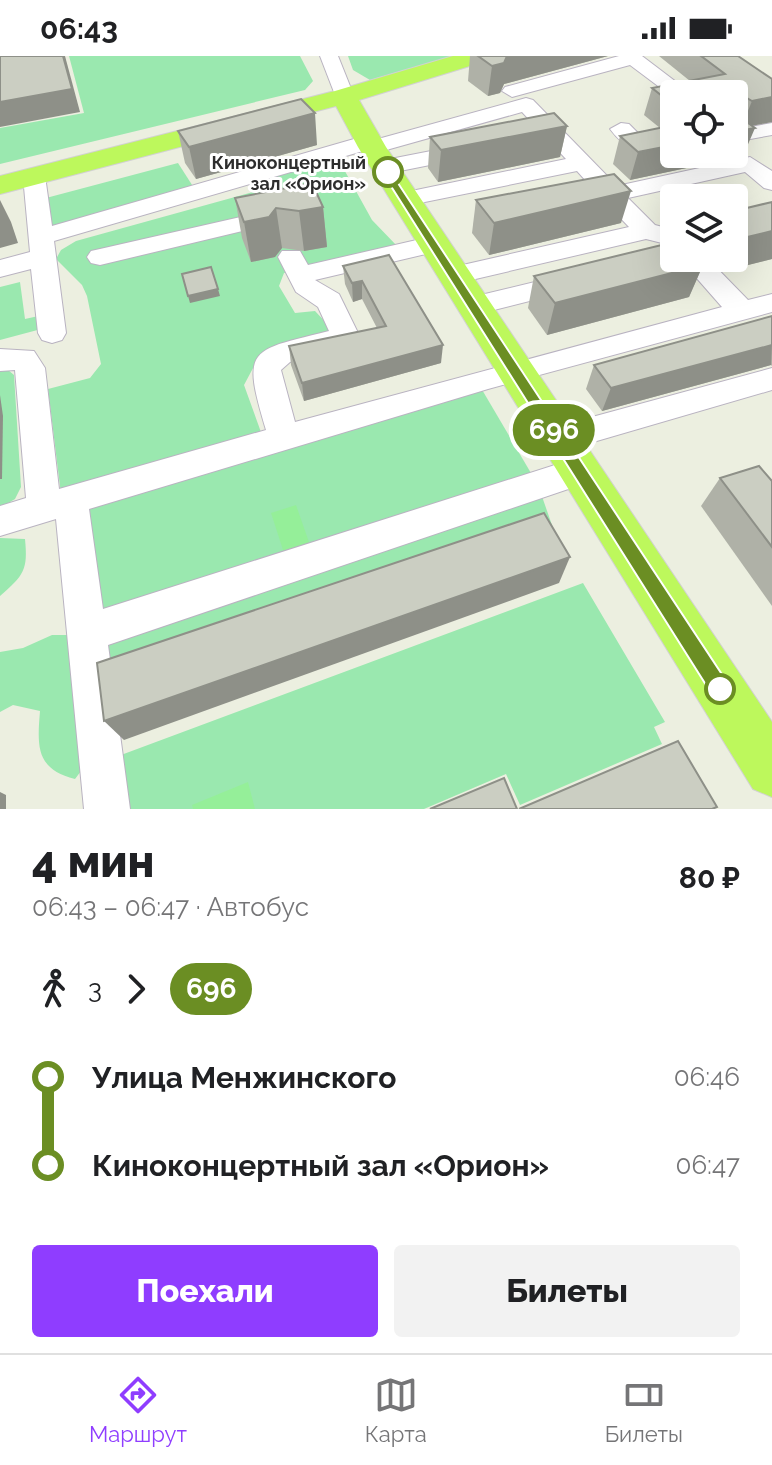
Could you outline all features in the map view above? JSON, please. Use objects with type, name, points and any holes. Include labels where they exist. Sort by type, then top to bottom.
[{"type":"main road","points":[[0,185],[344,96],[478,56]]},
{"type":"main road","points":[[344,96],[375,152],[772,770]]},
{"type":"street","points":[[329,56],[344,96]]},
{"type":"street","points":[[512,91],[632,57],[663,80]]},
{"type":"street","points":[[0,269],[42,247],[254,175],[375,152],[526,104],[646,231]]},
{"type":"street","points":[[621,129],[637,145],[660,140]]},
{"type":"street","points":[[748,133],[772,129]]},
{"type":"street","points":[[523,140],[554,133]]},
{"type":"street","points":[[748,145],[772,164]]},
{"type":"street","points":[[375,152],[492,146]]},
{"type":"street","points":[[405,199],[582,163]]},
{"type":"street","points":[[567,204],[750,164],[772,183]]},
{"type":"street","points":[[100,257],[274,224],[254,175]]},
{"type":"street","points":[[34,176],[52,333]]},
{"type":"street","points":[[454,275],[646,231],[660,235]]},
{"type":"street","points":[[284,438],[268,387],[266,367],[280,354],[346,337],[329,301],[298,273],[390,266],[384,255],[434,244]]},
{"type":"street","points":[[705,272],[742,311]]},
{"type":"street","points":[[474,306],[604,274]]},
{"type":"street","points":[[0,521],[515,370],[772,303]]},
{"type":"street","points":[[0,360],[24,359],[30,368],[85,634],[107,809]]},
{"type":"street","points":[[85,634],[772,379]]},
{"type":"green space","points":[[69,56],[300,56],[313,81],[305,90],[0,164],[0,128],[84,113]]},
{"type":"green space","points":[[348,56],[453,56],[370,80],[353,70]]},
{"type":"green space","points":[[336,155],[372,220],[398,247],[284,273],[279,286],[295,313],[315,311],[332,329],[314,339],[260,355],[244,385],[262,435],[61,494],[48,389],[90,378],[101,364],[87,296],[82,285],[56,259],[61,250],[76,241],[253,192],[248,179]]},
{"type":"green space","points":[[178,163],[194,188],[50,230],[46,198]]},
{"type":"green space","points":[[20,282],[25,319],[43,315],[45,328],[0,340],[0,287]]},
{"type":"green space","points":[[8,370],[14,375],[21,487],[15,499],[0,508],[0,371]]},
{"type":"green space","points":[[481,388],[538,485],[553,528],[110,679],[86,503]]},
{"type":"green space","points":[[296,505],[310,545],[284,553],[271,513]]},
{"type":"green space","points":[[0,538],[25,539],[26,549],[23,571],[0,596]]},
{"type":"green space","points":[[583,583],[665,722],[654,727],[662,744],[520,805],[506,774],[424,809],[129,809],[121,755]]},
{"type":"green space","points":[[52,635],[76,635],[84,767],[75,779],[62,775],[46,763],[39,746],[40,711],[13,705],[0,712],[0,652],[23,648]]},
{"type":"green space","points":[[248,782],[255,809],[193,809],[192,805]]},
{"type":"building","points":[[0,56],[63,56],[72,89],[0,102]]},
{"type":"building","points":[[478,56],[507,56],[504,63],[492,66]]},
{"type":"building","points":[[701,56],[738,56],[772,79],[772,97],[752,101],[748,99],[748,80],[694,80],[725,74]]},
{"type":"building","points":[[301,99],[315,113],[189,147],[178,131]]},
{"type":"building","points":[[554,113],[567,126],[441,150],[430,137]]},
{"type":"building","points":[[660,128],[660,148],[638,152],[620,136]]},
{"type":"building","points":[[614,174],[631,191],[494,223],[476,200]]},
{"type":"building","points":[[312,183],[323,207],[299,211],[276,208],[269,217],[244,222],[235,198]]},
{"type":"building","points":[[772,202],[772,231],[748,237],[748,208]]},
{"type":"building","points":[[660,245],[660,272],[676,272],[555,303],[534,276]]},
{"type":"building","points":[[389,255],[443,345],[302,383],[289,346],[386,326],[362,281],[352,283],[343,266]]},
{"type":"building","points":[[211,267],[218,289],[188,296],[182,274]]},
{"type":"building","points":[[772,316],[772,345],[611,388],[594,365]]},
{"type":"building","points":[[759,466],[772,481],[772,547],[720,478]]},
{"type":"building","points":[[544,513],[570,557],[104,721],[97,663]]},
{"type":"building","points":[[678,741],[717,807],[519,809]]},
{"type":"building","points":[[504,778],[517,809],[430,809]]},
{"type":"bus line","name":"696","points":[[388,172],[720,689]]},
{"type":"place","name":"Киноконцертный зал «Орион»","points":[[388,172]]}]
